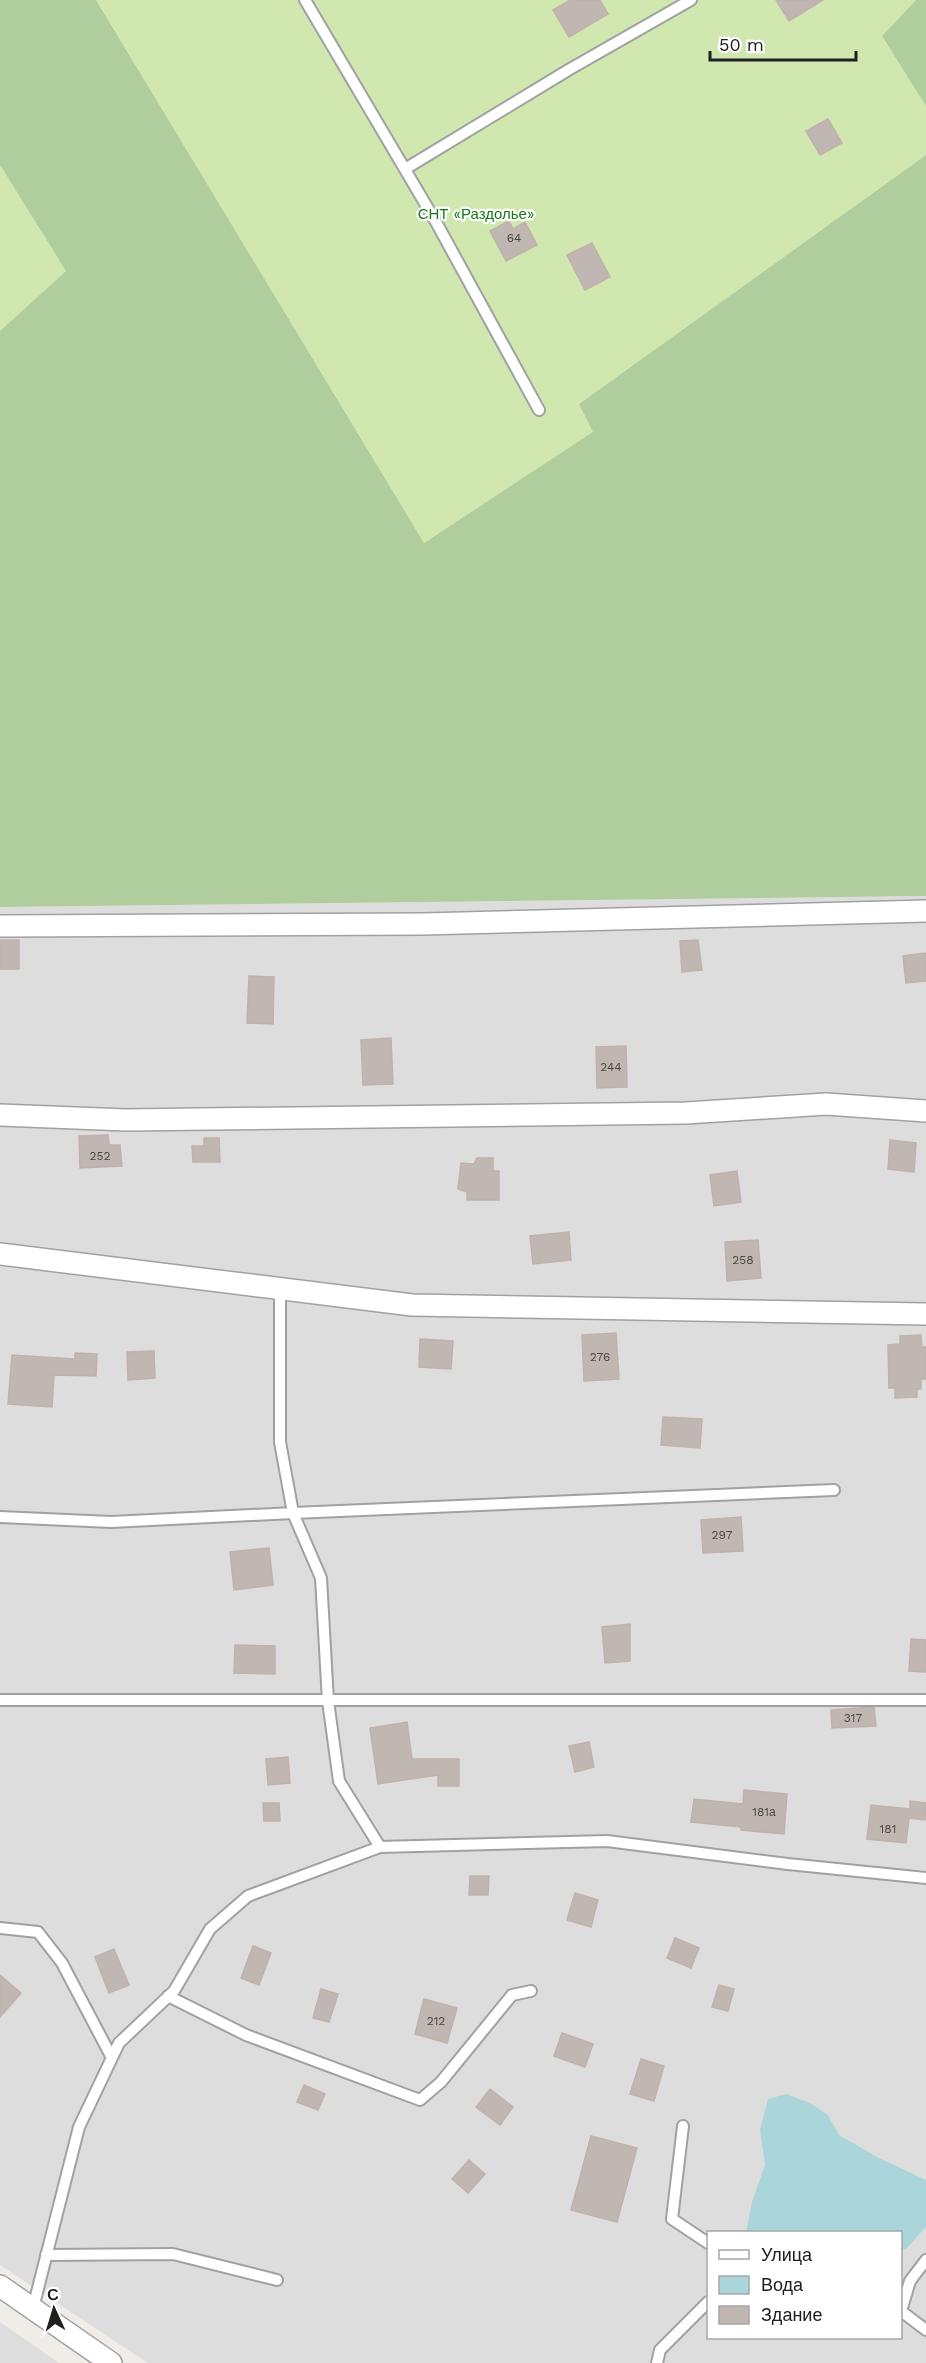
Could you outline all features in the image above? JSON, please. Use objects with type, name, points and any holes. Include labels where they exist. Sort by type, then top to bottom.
[{"type":"street","points":[[0,926],[423,924],[926,910]]},
{"type":"street","points":[[0,1115],[126,1120],[686,1113],[826,1104],[926,1111]]},
{"type":"street","points":[[0,1254],[412,1305],[926,1314]]},
{"type":"street","points":[[0,2286],[111,2363]]},
{"type":"lane","points":[[304,0],[405,169],[539,410]]},
{"type":"lane","points":[[405,169],[570,69],[691,0]]},
{"type":"lane","points":[[280,1289],[280,1442],[293,1513],[321,1578],[328,1701],[339,1781],[380,1847]]},
{"type":"lane","points":[[0,1517],[111,1522],[834,1490]]},
{"type":"lane","points":[[0,1700],[926,1700]]},
{"type":"lane","points":[[33,2308],[79,2127],[112,2058],[120,2043],[174,1991],[210,1929],[248,1896],[380,1847],[607,1841],[788,1864],[926,1878]]},
{"type":"lane","points":[[0,1928],[38,1932],[62,1963],[112,2058]]},
{"type":"lane","points":[[168,1996],[246,2035],[420,2100],[441,2082],[512,1995],[531,1991]]},
{"type":"lane","points":[[683,2126],[672,2219],[707,2242]]},
{"type":"lane","points":[[46,2255],[173,2254],[277,2280]]},
{"type":"lane","points":[[902,2308],[910,2281],[926,2260]]},
{"type":"lane","points":[[657,2363],[660,2350],[707,2303]]},
{"type":"lane","points":[[902,2312],[926,2330]]},
{"type":"shaded area","points":[[926,896],[926,2363],[148,2363],[0,2265],[0,907]]},
{"type":"shaded area","points":[[0,2322],[59,2363],[0,2363]]},
{"type":"green space","points":[[0,0],[96,0],[424,543],[593,432],[579,404],[926,155],[926,896],[0,907],[0,331],[66,271],[0,165]]},
{"type":"green space","name":"СНТ «Раздолье»","points":[[96,0],[916,0],[882,36],[926,106],[926,155],[579,404],[594,432],[424,543]]},
{"type":"green space","points":[[916,0],[926,0],[926,106],[882,36]]},
{"type":"green space","points":[[0,165],[66,271],[0,331]]},
{"type":"water","points":[[786,2094],[810,2103],[828,2115],[839,2135],[879,2158],[926,2180],[926,2227],[906,2249],[902,2249],[902,2231],[746,2231],[752,2202],[765,2165],[760,2130],[768,2099]]},
{"type":"building","points":[[570,0],[600,0],[608,14],[569,37],[553,10]]},
{"type":"building","points":[[776,0],[823,0],[789,21]]},
{"type":"building","points":[[828,119],[842,143],[820,155],[806,131]]},
{"type":"building","points":[[509,221],[513,229],[525,222],[537,245],[506,261],[490,231]]},
{"type":"building","points":[[592,243],[610,277],[585,290],[567,255]]},
{"type":"building","points":[[0,940],[19,940],[19,969],[0,969]]},
{"type":"building","points":[[698,940],[702,970],[682,972],[680,941]]},
{"type":"building","points":[[926,953],[926,981],[906,983],[903,956]]},
{"type":"building","points":[[249,976],[274,977],[273,1024],[247,1023]]},
{"type":"building","points":[[391,1038],[393,1084],[363,1085],[361,1040]]},
{"type":"building","points":[[626,1046],[627,1087],[597,1088],[596,1047]]},
{"type":"building","points":[[108,1135],[109,1145],[120,1145],[122,1166],[80,1168],[79,1136]]},
{"type":"building","points":[[204,1138],[219,1138],[220,1162],[193,1162],[192,1146],[204,1146]]},
{"type":"building","points":[[890,1140],[916,1143],[914,1172],[888,1169]]},
{"type":"building","points":[[477,1158],[493,1158],[493,1171],[499,1171],[499,1200],[467,1200],[467,1192],[458,1189],[461,1163],[474,1164]]},
{"type":"building","points":[[737,1171],[741,1202],[714,1206],[710,1175]]},
{"type":"building","points":[[569,1232],[571,1260],[533,1264],[530,1236]]},
{"type":"building","points":[[758,1240],[761,1278],[727,1281],[725,1242]]},
{"type":"building","points":[[616,1333],[619,1379],[584,1381],[582,1335]]},
{"type":"building","points":[[921,1335],[922,1347],[926,1347],[926,1379],[921,1379],[921,1389],[917,1389],[917,1397],[895,1398],[895,1388],[889,1388],[888,1345],[900,1344],[900,1336]]},
{"type":"building","points":[[420,1339],[453,1341],[451,1369],[419,1367]]},
{"type":"building","points":[[154,1351],[155,1378],[128,1380],[127,1352]]},
{"type":"building","points":[[75,1353],[97,1354],[96,1376],[54,1375],[52,1407],[8,1404],[12,1355],[75,1359]]},
{"type":"building","points":[[663,1417],[702,1419],[700,1448],[661,1445]]},
{"type":"building","points":[[741,1517],[743,1551],[703,1553],[701,1520]]},
{"type":"building","points":[[269,1548],[273,1585],[234,1590],[230,1552]]},
{"type":"building","points":[[630,1624],[630,1661],[605,1663],[602,1627]]},
{"type":"building","points":[[911,1639],[926,1640],[926,1672],[909,1671]]},
{"type":"building","points":[[235,1645],[275,1646],[275,1674],[234,1673]]},
{"type":"building","points":[[874,1707],[876,1726],[832,1728],[831,1710]]},
{"type":"building","points":[[407,1722],[412,1759],[459,1759],[459,1786],[438,1786],[438,1775],[378,1784],[370,1728]]},
{"type":"building","points":[[589,1742],[594,1767],[575,1772],[569,1746]]},
{"type":"building","points":[[288,1757],[290,1783],[268,1785],[266,1759]]},
{"type":"building","points":[[744,1790],[787,1794],[784,1834],[691,1822],[694,1799],[743,1804]]},
{"type":"building","points":[[910,1801],[926,1803],[925,1820],[909,1818],[906,1843],[867,1839],[871,1805],[910,1809]]},
{"type":"building","points":[[263,1803],[279,1803],[280,1821],[264,1821]]},
{"type":"building","points":[[470,1876],[489,1876],[488,1895],[469,1895]]},
{"type":"building","points":[[575,1893],[598,1900],[591,1927],[567,1920]]},
{"type":"building","points":[[675,1938],[699,1948],[691,1968],[667,1958]]},
{"type":"building","points":[[253,1946],[271,1953],[259,1985],[241,1978]]},
{"type":"building","points":[[114,1949],[129,1985],[109,1993],[95,1957]]},
{"type":"building","points":[[0,1975],[21,1993],[0,2017]]},
{"type":"building","points":[[719,1985],[734,1989],[728,2011],[712,2007]]},
{"type":"building","points":[[321,1989],[338,1994],[329,2022],[313,2018]]},
{"type":"building","points":[[424,1999],[457,2008],[447,2043],[415,2034]]},
{"type":"building","points":[[562,2033],[593,2044],[585,2067],[554,2056]]},
{"type":"building","points":[[641,2059],[664,2066],[654,2101],[630,2094]]},
{"type":"building","points":[[304,2085],[325,2094],[318,2110],[297,2102]]},
{"type":"building","points":[[490,2089],[513,2107],[500,2125],[476,2107]]},
{"type":"building","points":[[591,2136],[637,2148],[617,2222],[571,2210]]},
{"type":"building","points":[[469,2160],[485,2174],[468,2193],[452,2179]]}]
